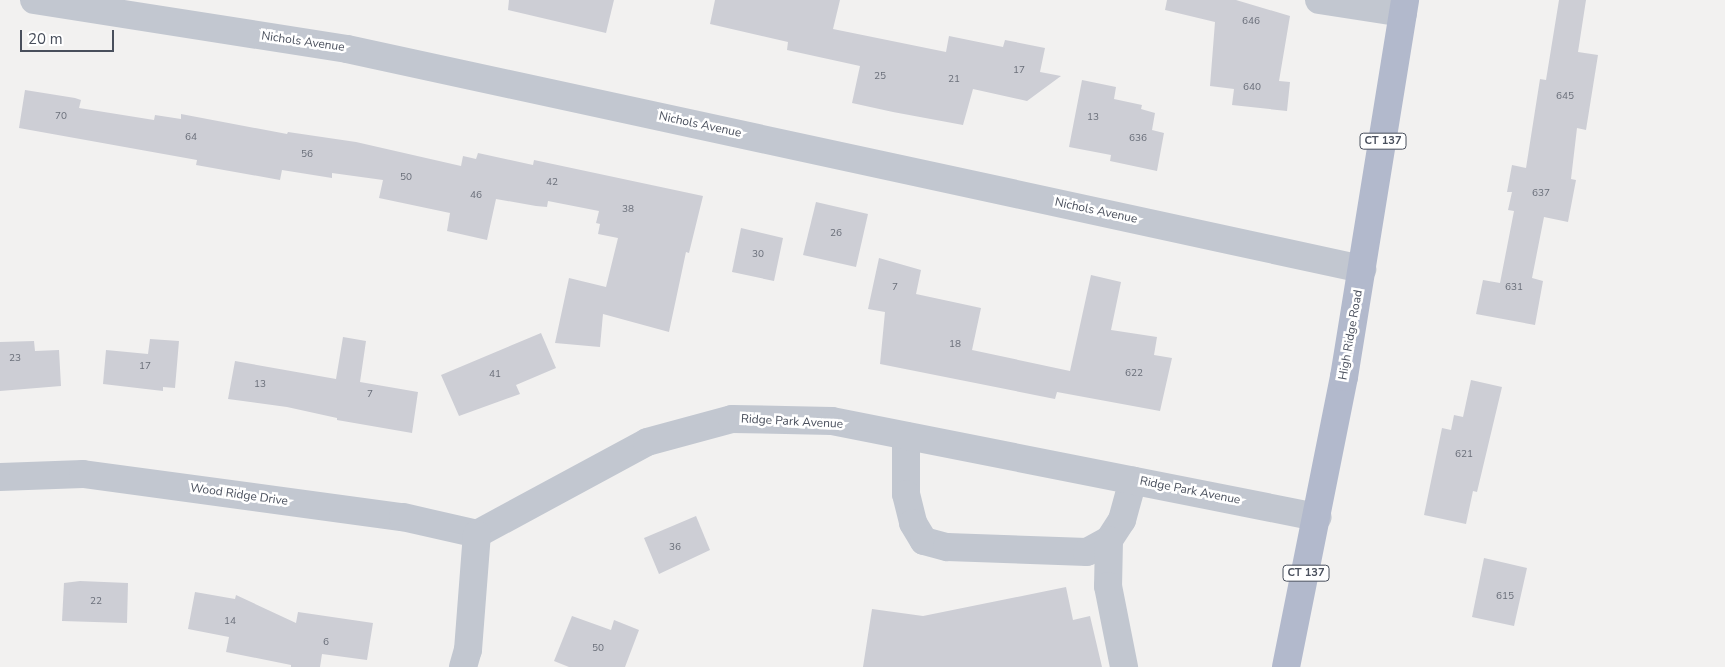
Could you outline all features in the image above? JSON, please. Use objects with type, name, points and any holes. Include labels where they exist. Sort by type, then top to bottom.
[{"type":"main road","name":"High Ridge Road","points":[[1286,667],[1318,517],[1362,269],[1404,6]]},
{"type":"street","name":"Nichols Avenue","points":[[34,0],[347,49],[1362,269]]},
{"type":"street","points":[[1319,0],[1404,6]]},
{"type":"street","name":"Ridge Park Avenue","points":[[477,534],[647,442],[732,419],[832,421],[1318,517]]},
{"type":"street","points":[[906,436],[906,494],[913,524],[924,541],[946,547],[1087,552],[1109,540],[1122,520],[1133,480]]},
{"type":"street","name":"Wood Ridge Drive","points":[[0,477],[83,474],[403,517],[477,534]]},
{"type":"street","points":[[463,667],[468,650],[477,534]]},
{"type":"street","points":[[1109,540],[1108,586],[1124,667]]},
{"type":"building","points":[[509,0],[614,0],[606,33],[508,10]]},
{"type":"building","points":[[715,0],[840,0],[833,29],[946,52],[949,36],[1003,47],[1005,40],[1045,48],[1040,72],[1061,76],[1027,101],[973,89],[963,125],[852,103],[860,66],[787,50],[788,42],[710,24]]},
{"type":"building","points":[[1167,0],[1236,0],[1290,16],[1279,81],[1290,82],[1287,111],[1232,105],[1234,89],[1210,86],[1215,22],[1165,10]]},
{"type":"building","points":[[1559,0],[1586,0],[1578,52],[1598,55],[1586,130],[1577,128],[1571,179],[1576,180],[1568,222],[1544,217],[1532,278],[1543,281],[1535,325],[1476,314],[1483,280],[1500,283],[1514,211],[1508,210],[1512,192],[1507,192],[1512,165],[1526,168],[1540,79],[1546,80]]},
{"type":"building","points":[[1082,80],[1116,87],[1114,99],[1142,105],[1141,109],[1155,113],[1152,130],[1164,133],[1157,171],[1110,161],[1111,155],[1069,147]]},
{"type":"building","points":[[25,90],[81,100],[79,108],[154,120],[155,115],[181,119],[181,114],[287,134],[288,132],[356,142],[461,166],[463,156],[476,159],[478,153],[533,165],[534,160],[703,196],[689,253],[686,252],[669,332],[603,314],[600,347],[555,343],[569,278],[606,287],[618,238],[598,234],[600,224],[596,223],[599,211],[548,201],[547,207],[496,199],[487,240],[447,231],[450,213],[379,198],[383,180],[332,173],[332,178],[282,170],[280,180],[196,165],[197,160],[19,128]]},
{"type":"building","points":[[816,202],[868,214],[856,267],[803,255]]},
{"type":"building","points":[[741,228],[783,238],[774,281],[732,272]]},
{"type":"building","points":[[879,258],[921,270],[916,294],[981,308],[972,350],[1070,371],[1091,275],[1121,282],[1111,330],[1157,337],[1154,355],[1172,358],[1160,411],[1057,392],[1055,399],[880,364],[885,312],[868,309]]},
{"type":"building","points":[[541,333],[556,368],[516,385],[520,394],[459,416],[441,375]]},
{"type":"building","points":[[343,337],[366,341],[360,382],[418,392],[412,433],[337,420],[337,418],[287,407],[228,399],[235,361],[336,379]]},
{"type":"building","points":[[150,339],[179,341],[175,388],[163,387],[163,391],[103,384],[106,350],[148,354]]},
{"type":"building","points":[[34,341],[35,351],[59,350],[61,386],[0,391],[0,342]]},
{"type":"building","points":[[1471,380],[1502,387],[1477,492],[1473,491],[1466,524],[1424,515],[1442,428],[1451,430],[1454,415],[1463,417]]},
{"type":"building","points":[[696,516],[710,550],[659,574],[644,538]]},
{"type":"building","points":[[1484,558],[1527,568],[1514,626],[1472,617]]},
{"type":"building","points":[[80,581],[128,583],[127,623],[62,621],[64,583]]},
{"type":"building","points":[[1066,587],[1073,620],[1090,616],[1102,667],[863,667],[872,609],[923,616]]},
{"type":"building","points":[[195,592],[235,599],[236,595],[296,623],[298,612],[373,623],[367,660],[322,654],[320,667],[291,667],[291,665],[226,652],[229,637],[188,629]]},
{"type":"building","points":[[572,616],[611,630],[614,620],[639,630],[625,667],[569,667],[554,661]]}]
